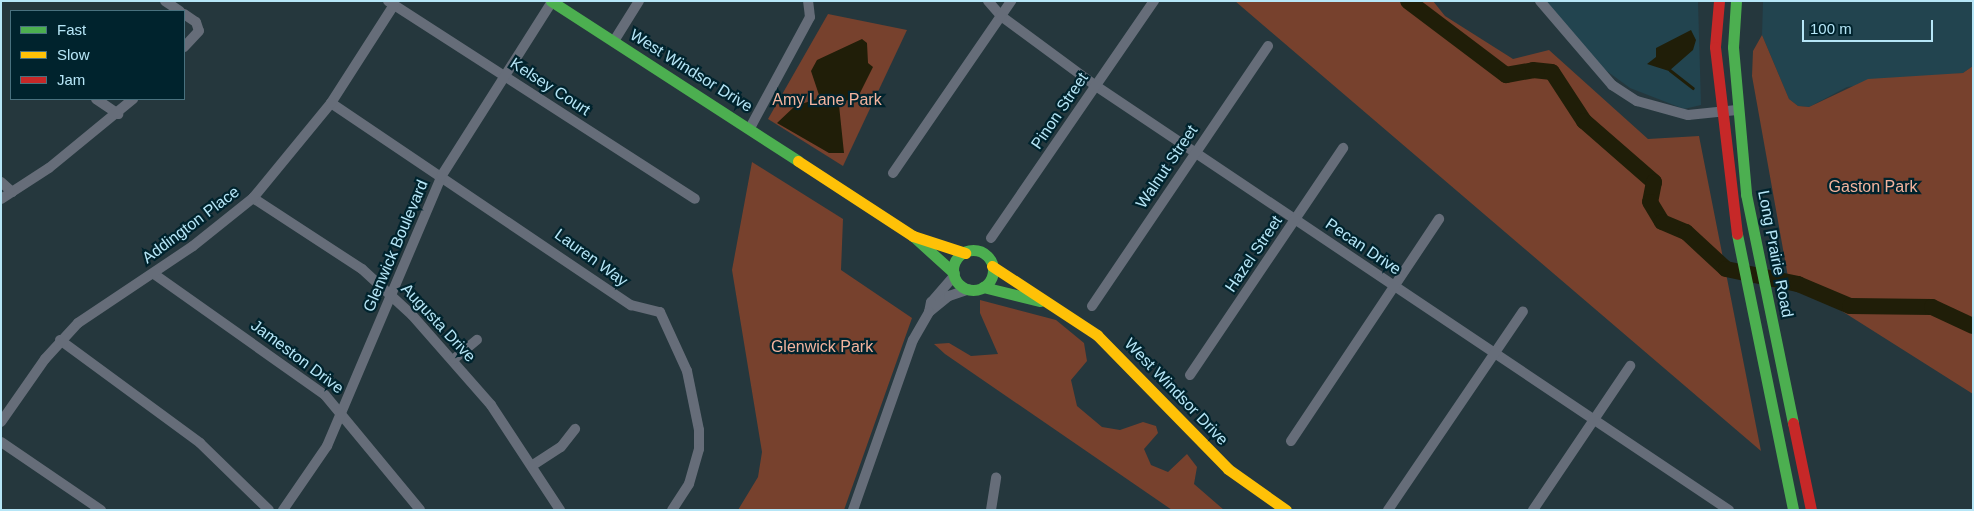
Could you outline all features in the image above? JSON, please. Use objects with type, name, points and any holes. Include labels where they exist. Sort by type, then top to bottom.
[{"type":"street","points":[[165,1],[178,10]]},
{"type":"street","points":[[614,41],[639,1]]},
{"type":"street","name":"Pecan Drive","points":[[988,1],[1001,16],[1096,86],[1593,421],[1729,510]]},
{"type":"street","points":[[893,172],[1011,1]]},
{"type":"street","name":"Pinon Street","points":[[991,238],[1154,1]]},
{"type":"street","points":[[1540,1],[1612,84],[1637,101],[1688,115],[1737,110]]},
{"type":"street","name":"Long Prairie Road","points":[[1718,1],[1715,47],[1729,196],[1793,510]]},
{"type":"street","name":"Long Prairie Road","points":[[1736,1],[1733,47],[1737,110],[1746,194],[1811,510]]},
{"type":"street","name":"West Windsor Drive","points":[[551,2],[750,128],[913,236],[969,290],[983,287],[1040,302]]},
{"type":"street","name":"Glenwick Boulevard","points":[[283,510],[314,472],[343,412],[442,175],[551,2]]},
{"type":"street","name":"Kelsey Court","points":[[391,3],[695,199]]},
{"type":"street","name":"Addington Place","points":[[1,422],[60,340],[102,305],[154,274],[253,198],[331,103],[391,3]]},
{"type":"street","points":[[750,128],[810,4]]},
{"type":"street","points":[[185,15],[196,22],[199,31],[185,46]]},
{"type":"street","name":"Walnut Street","points":[[1092,306],[1268,46]]},
{"type":"street","points":[[97,100],[118,114]]},
{"type":"street","points":[[1,199],[118,114],[132,100]]},
{"type":"street","name":"Lauren Way","points":[[331,103],[442,175],[631,305],[660,312],[665,319],[687,371],[699,430],[699,449],[689,484],[672,510]]},
{"type":"street","name":"Hazel Street","points":[[1190,376],[1343,148]]},
{"type":"street","points":[[1,182],[12,192]]},
{"type":"street","name":"Augusta Drive","points":[[253,198],[325,243],[391,294],[454,359],[533,466],[560,510]]},
{"type":"street","points":[[1290,441],[1439,219]]},
{"type":"street","name":"West Windsor Drive","points":[[913,236],[965,253],[982,253],[992,266],[1040,302],[1097,335],[1228,469],[1286,510]]},
{"type":"street","points":[[853,510],[913,340],[954,274],[955,263],[965,253]]},
{"type":"street","points":[[983,287],[990,281],[992,266]]},
{"type":"street","name":"Jameston Drive","points":[[154,274],[285,364],[343,412],[420,510]]},
{"type":"street","points":[[929,312],[949,296],[969,290]]},
{"type":"street","points":[[1388,510],[1523,311]]},
{"type":"street","points":[[60,340],[200,443],[270,510]]},
{"type":"street","points":[[454,359],[477,340]]},
{"type":"street","points":[[1533,510],[1630,366]]},
{"type":"street","points":[[533,466],[561,447],[575,429]]},
{"type":"street","points":[[1,442],[102,510]]},
{"type":"street","points":[[992,510],[996,477]]},
{"type":"shaded area","points":[[1544,1],[1698,1],[1701,105],[1684,109],[1630,88],[1604,69]]},
{"type":"shaded area","points":[[1763,1],[1973,1],[1973,66],[1963,73],[1847,87],[1809,107],[1798,106],[1789,99],[1762,35]]},
{"type":"shaded area","points":[[1691,30],[1696,40],[1693,50],[1669,71],[1647,64],[1656,57],[1656,48]]},
{"type":"shaded area","points":[[862,39],[867,43],[868,63],[873,67],[860,93],[839,105],[844,153],[829,153],[777,123],[795,106],[820,98],[811,71],[817,60]]},
{"type":"green space","points":[[1235,1],[1433,1],[1445,16],[1513,59],[1549,50],[1648,139],[1699,136],[1761,451]]},
{"type":"green space","name":"Amy Lane Park","points":[[828,14],[907,30],[843,166],[768,119]]},
{"type":"green space","name":"Gaston Park","points":[[1762,35],[1789,99],[1798,106],[1809,107],[1868,79],[1963,73],[1973,66],[1973,394],[1788,277],[1752,76],[1753,51]]},
{"type":"green space","name":"Glenwick Park","points":[[752,162],[843,219],[841,270],[912,318],[844,510],[738,510],[758,477],[762,452],[732,270]]},
{"type":"green space","points":[[980,300],[1056,320],[1084,343],[1087,361],[1071,380],[1077,406],[1102,427],[1120,430],[1143,422],[1156,426],[1158,433],[1144,449],[1151,465],[1168,472],[1187,454],[1197,467],[1194,484],[1224,510],[1172,510],[945,354],[934,344],[949,343],[971,356],[998,354],[980,313]]},
{"type":"waterway","points":[[1408,1],[1506,75],[1533,70],[1552,72],[1584,121],[1654,182],[1650,202],[1662,222],[1686,232],[1726,269],[1798,284],[1850,306],[1932,307],[1973,326]]},
{"type":"waterway","points":[[1670,70],[1693,88]]},
{"type":"traffic: fast","points":[[551,1],[798,161]]},
{"type":"traffic: fast","points":[[1736,1],[1733,47],[1746,194],[1793,423]]},
{"type":"traffic: fast","points":[[1737,234],[1793,510]]},
{"type":"traffic: fast","points":[[913,236],[954,273]]},
{"type":"traffic: fast","points":[[973,250],[987,256],[993,270],[987,284],[973,290],[959,284],[953,270],[959,256],[973,250]]},
{"type":"traffic: fast","points":[[983,287],[1040,301]]},
{"type":"traffic: slow","points":[[798,161],[913,236],[965,253]]},
{"type":"traffic: slow","points":[[992,266],[1097,335],[1228,469],[1286,510]]},
{"type":"traffic: jam","points":[[1719,1],[1715,47],[1737,234]]},
{"type":"traffic: jam","points":[[1793,423],[1811,510]]}]
